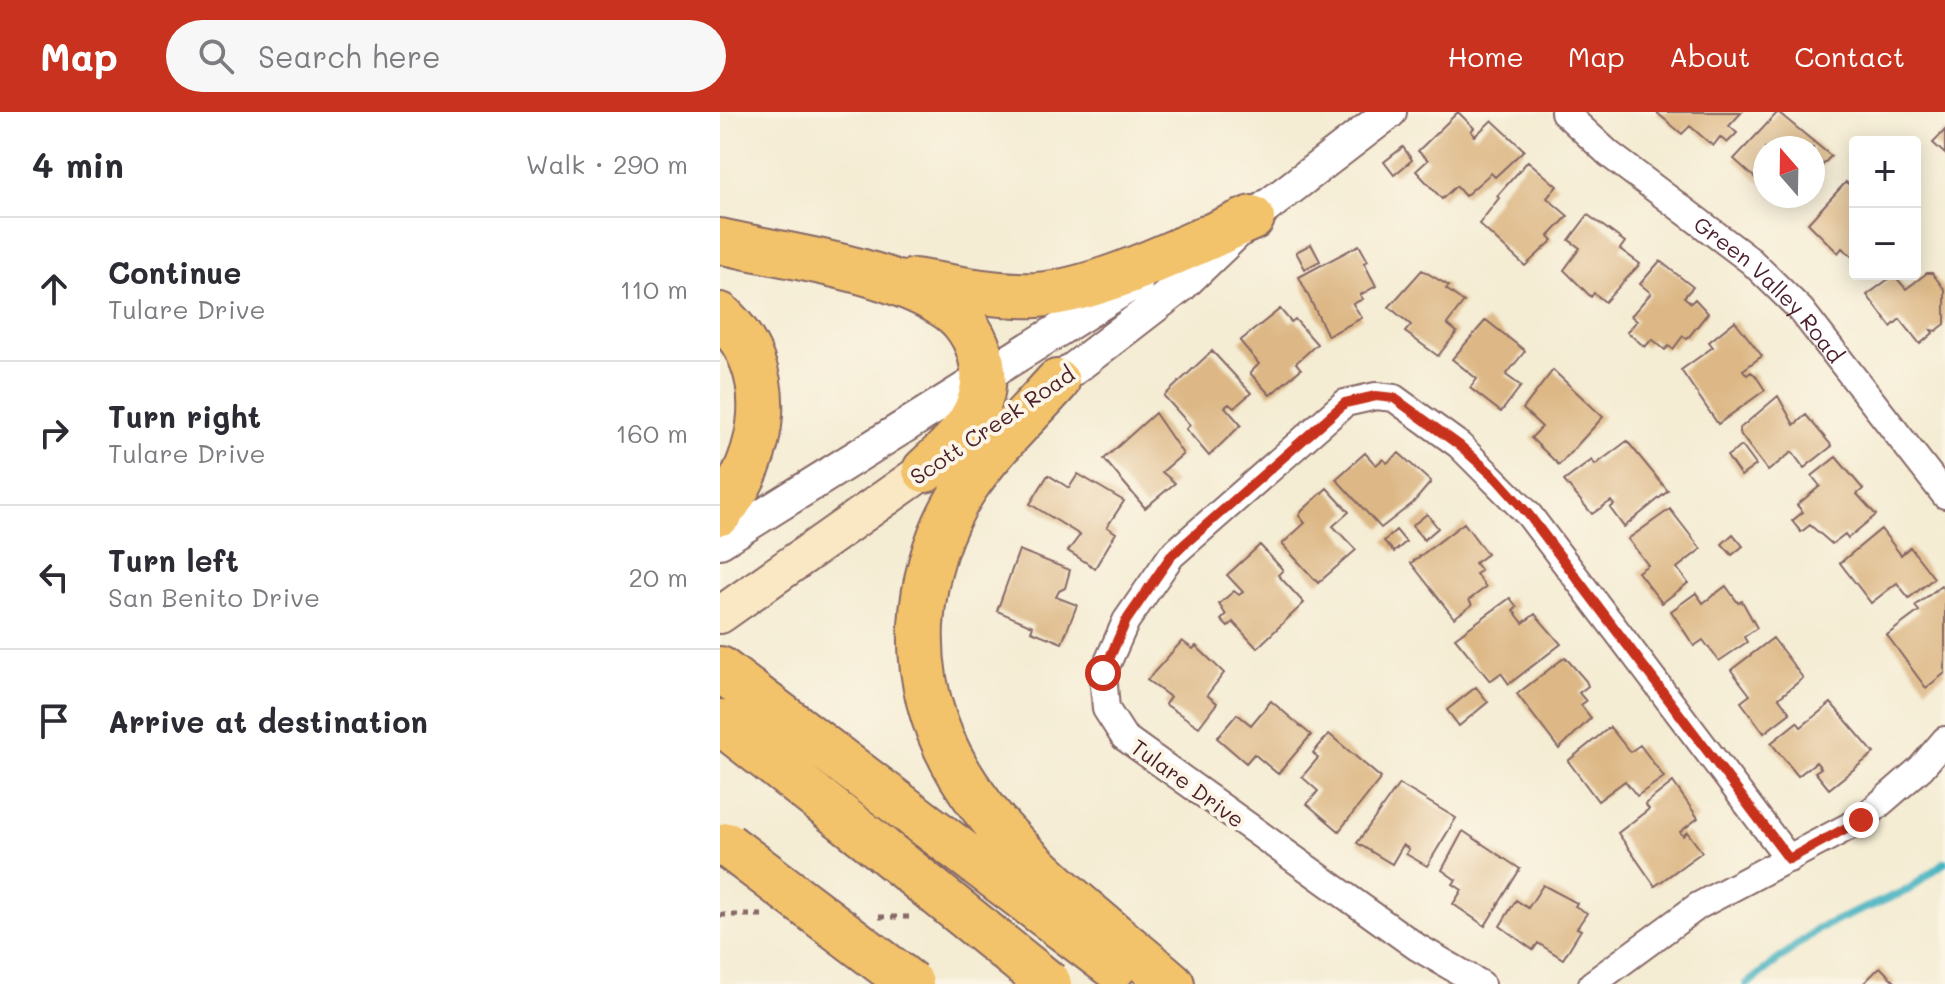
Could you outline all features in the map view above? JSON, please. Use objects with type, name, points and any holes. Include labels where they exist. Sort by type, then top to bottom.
[{"type":"highway","points":[[720,241],[856,272],[1002,295],[1053,293],[1104,279],[1252,218]]},
{"type":"highway","points":[[856,272],[921,293],[945,306],[974,336],[985,376],[982,398],[973,419],[956,442],[925,470]]},
{"type":"highway","points":[[720,315],[744,346],[754,368],[762,414],[758,443],[748,471],[720,513]]},
{"type":"highway","points":[[1057,382],[985,461],[948,519],[925,581],[921,642],[923,674],[949,759],[984,812],[1031,860],[1172,984]]},
{"type":"highway","points":[[723,672],[1137,984]]},
{"type":"highway","points":[[720,722],[1049,984]]},
{"type":"highway","points":[[722,853],[868,984]]},
{"type":"highway","points":[[722,853],[911,984]]},
{"type":"main road","name":"Scott Creek Road","points":[[720,615],[925,470]]},
{"type":"street","name":"Scott Creek Road","points":[[925,470],[1057,382],[1181,286],[1252,218],[1390,112]]},
{"type":"street","name":"Green Valley Road","points":[[1564,112],[1609,154],[1751,261],[1801,310],[1945,495]]},
{"type":"street","name":"Scott Creek Road","points":[[720,542],[1154,271],[1252,218]]},
{"type":"street","name":"Tulare Drive","points":[[1481,984],[1417,947],[1124,737],[1106,709],[1103,673],[1126,621],[1171,556],[1345,403],[1376,396],[1394,398],[1459,445],[1496,478],[1529,515],[1789,859]]},
{"type":"street","points":[[1592,984],[1698,906],[1861,820],[1921,768],[1945,740]]},
{"type":"building","points":[[1458,112],[1474,128],[1471,131],[1475,136],[1492,120],[1524,150],[1495,177],[1491,173],[1465,196],[1456,186],[1442,199],[1416,171],[1428,160],[1418,151]]},
{"type":"building","points":[[1656,112],[1742,112],[1729,126],[1737,133],[1727,143],[1720,137],[1713,146],[1690,126],[1682,134]]},
{"type":"building","points":[[1778,112],[1807,136],[1756,136]]},
{"type":"building","points":[[1945,130],[1945,154],[1933,143]]},
{"type":"building","points":[[1753,139],[1753,176],[1734,159]]},
{"type":"building","points":[[1403,147],[1412,160],[1394,175],[1384,162]]},
{"type":"building","points":[[1528,161],[1557,186],[1547,198],[1568,216],[1549,236],[1553,240],[1525,266],[1479,224],[1499,198],[1497,196]]},
{"type":"building","points":[[1846,182],[1849,185],[1849,254],[1842,248],[1838,253],[1808,223]]},
{"type":"building","points":[[1588,215],[1625,242],[1620,249],[1640,264],[1605,302],[1594,293],[1591,297],[1564,270],[1580,248],[1569,240]]},
{"type":"building","points":[[1311,244],[1320,261],[1305,269],[1296,252]]},
{"type":"building","points":[[1359,245],[1376,286],[1360,295],[1363,299],[1353,304],[1362,318],[1328,336],[1299,277]]},
{"type":"building","points":[[1660,261],[1693,287],[1684,297],[1691,303],[1695,299],[1708,313],[1687,339],[1683,336],[1673,349],[1669,346],[1665,350],[1652,339],[1645,347],[1627,332],[1637,321],[1631,316],[1651,293],[1640,284]]},
{"type":"building","points":[[1422,270],[1449,286],[1446,289],[1464,302],[1447,324],[1457,332],[1438,356],[1405,332],[1411,325],[1389,307]]},
{"type":"building","points":[[1932,273],[1945,290],[1945,324],[1936,331],[1931,330],[1933,333],[1920,344],[1900,319],[1891,327],[1867,295],[1887,280],[1898,280],[1906,289]]},
{"type":"building","points":[[1280,309],[1291,322],[1295,319],[1317,344],[1296,363],[1301,369],[1270,395],[1250,373],[1259,364],[1240,341]]},
{"type":"building","points":[[1486,320],[1525,351],[1506,375],[1521,386],[1501,412],[1470,388],[1477,379],[1452,359]]},
{"type":"building","points":[[1735,321],[1762,356],[1743,370],[1747,375],[1751,372],[1755,375],[1765,390],[1718,424],[1681,370],[1713,347],[1709,342]]},
{"type":"building","points":[[1212,351],[1251,393],[1234,408],[1229,404],[1225,407],[1241,425],[1209,456],[1186,429],[1190,425],[1164,396]]},
{"type":"building","points":[[1553,370],[1603,417],[1559,465],[1531,438],[1542,427],[1523,409]]},
{"type":"building","points":[[1778,396],[1794,425],[1806,415],[1832,446],[1804,468],[1792,452],[1768,471],[1741,435],[1739,429]]},
{"type":"building","points":[[1155,413],[1183,454],[1162,472],[1175,483],[1145,508],[1104,459]]},
{"type":"building","points":[[1627,441],[1668,491],[1624,527],[1610,508],[1614,505],[1611,501],[1592,514],[1564,481],[1592,460],[1595,465]]},
{"type":"building","points":[[1742,446],[1756,465],[1741,476],[1727,456]]},
{"type":"building","points":[[1365,453],[1376,465],[1383,459],[1387,463],[1399,453],[1431,482],[1413,503],[1381,528],[1336,479]]},
{"type":"building","points":[[1836,457],[1863,489],[1857,494],[1876,515],[1848,538],[1845,534],[1832,544],[1810,525],[1801,532],[1792,521],[1803,512],[1797,505],[1820,486],[1812,476]]},
{"type":"building","points":[[1078,474],[1124,501],[1107,527],[1116,533],[1095,568],[1068,551],[1080,535],[1030,504],[1048,475],[1069,488]]},
{"type":"building","points":[[1327,488],[1349,512],[1333,526],[1356,550],[1318,583],[1282,544],[1305,523],[1299,516],[1302,511]]},
{"type":"building","points":[[1670,509],[1701,549],[1677,568],[1688,583],[1662,603],[1638,572],[1648,565],[1628,539]]},
{"type":"building","points":[[1427,514],[1438,528],[1424,540],[1412,526]]},
{"type":"building","points":[[1464,523],[1487,554],[1475,563],[1481,571],[1476,574],[1486,587],[1469,600],[1472,605],[1454,618],[1411,563]]},
{"type":"building","points":[[1881,529],[1901,555],[1910,547],[1934,578],[1909,598],[1897,583],[1871,603],[1840,563]]},
{"type":"building","points":[[1396,530],[1406,542],[1394,552],[1384,541]]},
{"type":"building","points":[[1733,534],[1743,546],[1732,555],[1722,544]]},
{"type":"building","points":[[1260,545],[1283,570],[1278,575],[1304,603],[1257,648],[1233,622],[1228,627],[1221,620],[1226,615],[1219,604],[1234,591],[1239,595],[1243,592],[1227,575]]},
{"type":"building","points":[[1019,550],[1070,570],[1065,588],[1056,597],[1077,605],[1062,643],[1031,631],[1033,626],[997,611]]},
{"type":"building","points":[[1726,586],[1738,603],[1742,601],[1757,628],[1744,637],[1747,642],[1719,661],[1703,640],[1694,646],[1671,611],[1696,593],[1703,603]]},
{"type":"building","points":[[1941,586],[1945,591],[1945,673],[1926,688],[1887,635],[1919,611],[1915,606]]},
{"type":"building","points":[[1510,598],[1517,607],[1513,610],[1523,623],[1535,614],[1561,644],[1509,684],[1501,673],[1490,681],[1455,638]]},
{"type":"building","points":[[1773,638],[1803,678],[1779,698],[1790,713],[1764,733],[1741,702],[1750,695],[1731,670]]},
{"type":"building","points":[[1182,641],[1193,649],[1196,646],[1224,673],[1207,695],[1217,703],[1199,727],[1165,704],[1170,697],[1147,680]]},
{"type":"building","points":[[1565,657],[1586,681],[1588,686],[1579,693],[1586,701],[1581,705],[1591,718],[1559,749],[1517,694]]},
{"type":"building","points":[[1476,687],[1488,702],[1459,726],[1447,710]]},
{"type":"building","points":[[1271,701],[1311,735],[1278,774],[1254,754],[1246,763],[1217,738],[1237,714],[1251,725]]},
{"type":"building","points":[[1831,703],[1874,753],[1829,789],[1815,772],[1821,768],[1816,762],[1798,776],[1771,743],[1797,722],[1801,727]]},
{"type":"building","points":[[1610,727],[1630,752],[1640,745],[1664,777],[1637,796],[1625,781],[1598,801],[1568,761]]},
{"type":"building","points":[[1329,734],[1381,778],[1339,831],[1307,804],[1318,791],[1302,777],[1318,758],[1313,753]]},
{"type":"building","points":[[1673,782],[1698,818],[1680,832],[1683,836],[1687,832],[1702,852],[1655,886],[1618,833],[1649,809],[1645,804]]},
{"type":"building","points":[[1399,784],[1456,818],[1427,866],[1406,854],[1409,849],[1403,845],[1392,864],[1357,843]]},
{"type":"building","points":[[1463,831],[1520,869],[1485,926],[1453,904],[1462,890],[1453,884],[1456,880],[1442,870]]},
{"type":"building","points":[[1543,885],[1577,903],[1575,906],[1587,913],[1577,928],[1581,930],[1563,959],[1538,943],[1533,950],[1500,926],[1516,900],[1528,908]]},
{"type":"building","points":[[1880,967],[1897,984],[1863,984]]},
{"type":"waterway","points":[[1747,984],[1819,928],[1908,890],[1945,862]]},
{"type":"route","points":[[1103,673],[1126,621],[1171,556],[1345,403],[1376,396],[1394,398],[1459,445],[1496,478],[1529,515],[1789,859],[1861,820]]}]
